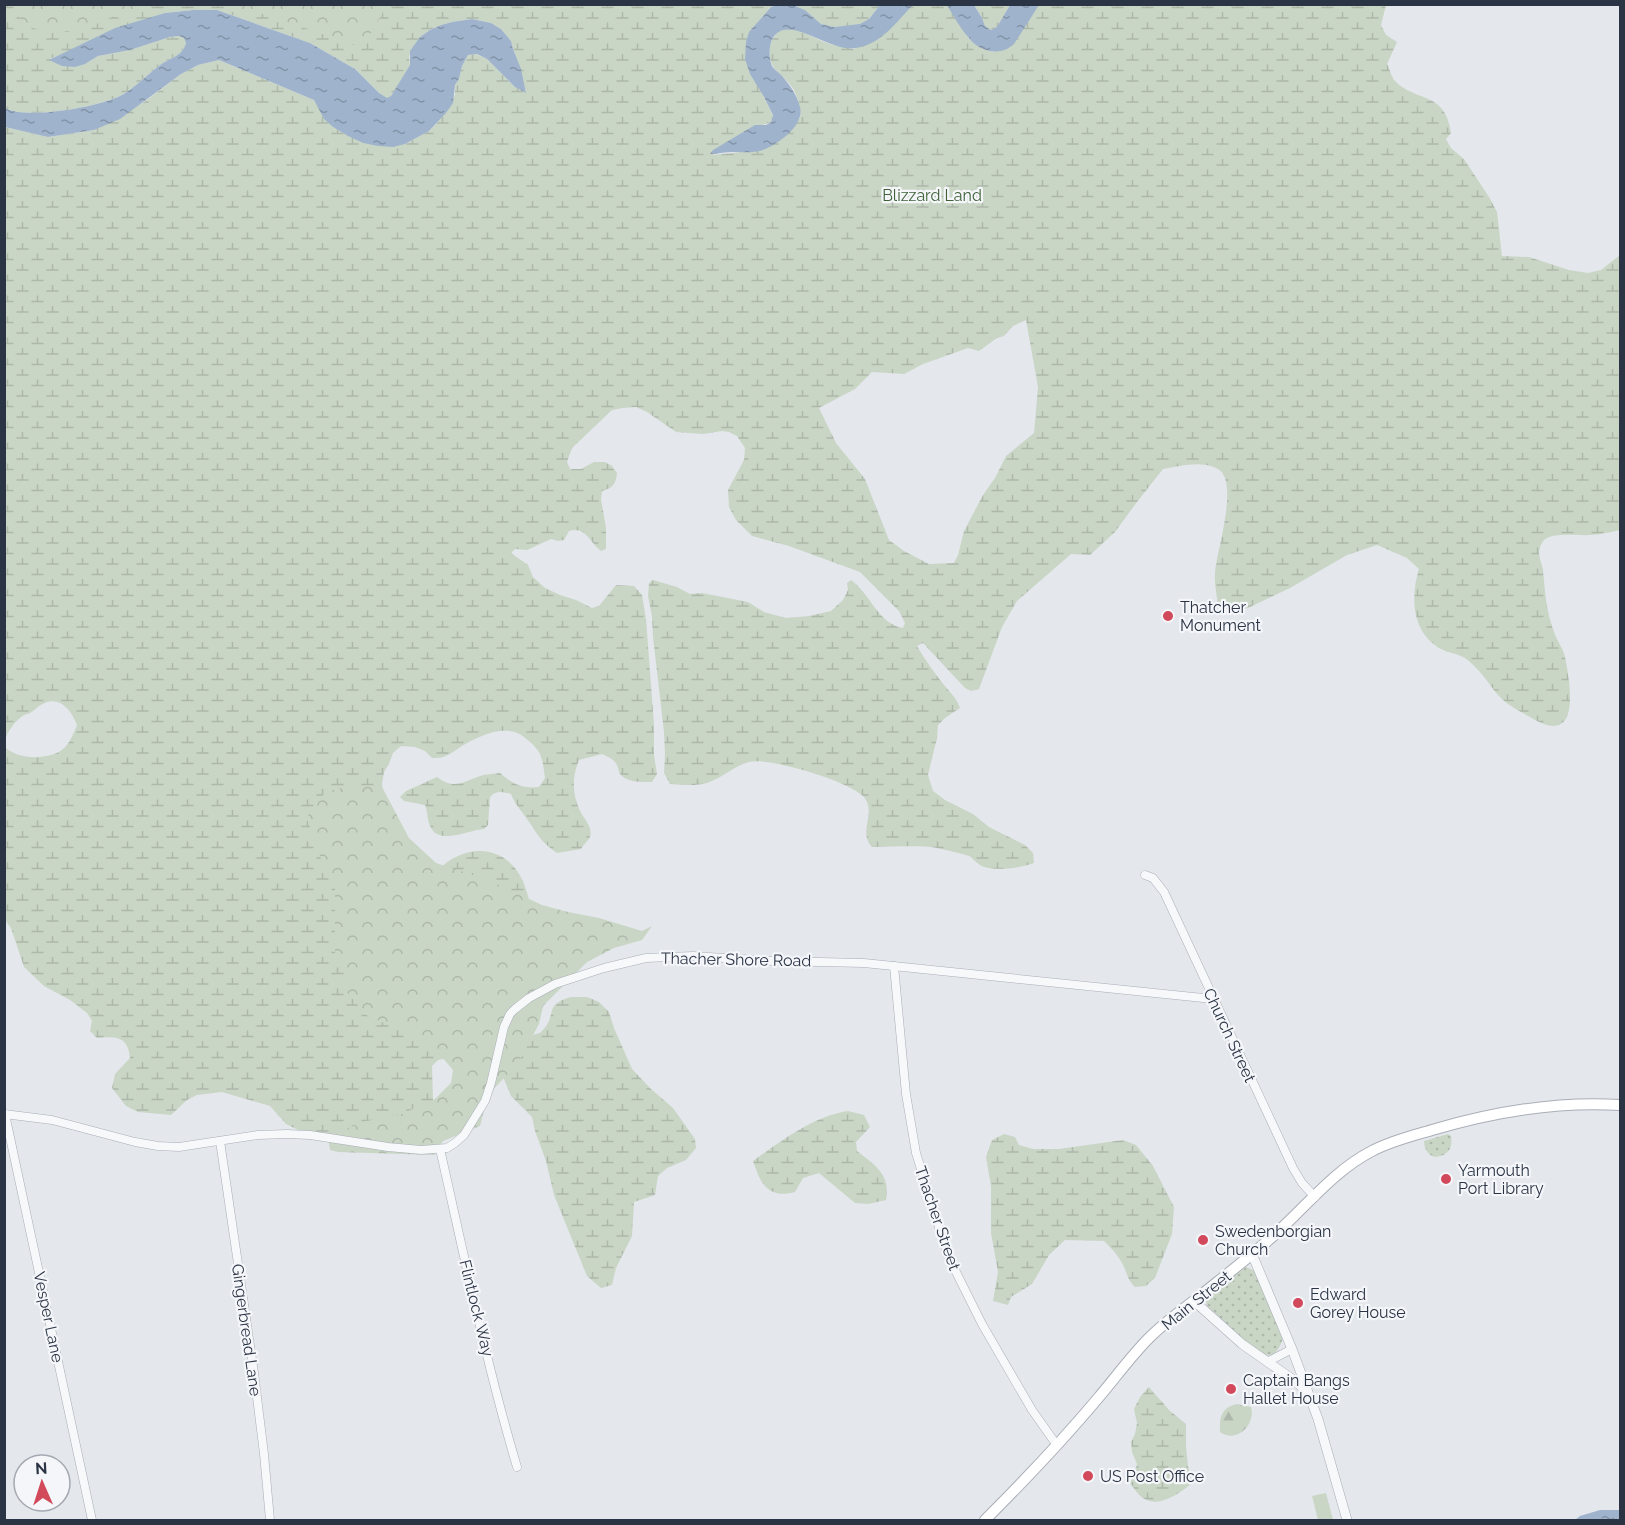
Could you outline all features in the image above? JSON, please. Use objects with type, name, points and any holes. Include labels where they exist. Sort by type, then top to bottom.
[{"type":"main road","name":"Main Street","points":[[985,1521],[1150,1338],[1252,1254],[1342,1171],[1365,1155],[1386,1144],[1417,1134],[1517,1110],[1582,1104],[1620,1105]]},
{"type":"street","name":"Church Street","points":[[1145,875],[1153,878],[1164,892],[1293,1168],[1302,1183],[1315,1197]]},
{"type":"street","name":"Thacher Shore Road","points":[[440,1149],[451,1146],[464,1135],[485,1101],[501,1034],[510,1014],[529,998],[555,984],[637,959],[700,956],[773,961],[848,962],[1213,999]]},
{"type":"street","name":"Thacher Street","points":[[894,966],[906,1094],[916,1153],[948,1256],[982,1324],[1032,1410],[1056,1444]]},
{"type":"street","points":[[5,1114],[52,1120],[151,1145],[179,1146],[258,1135],[287,1134],[388,1147],[440,1149]]},
{"type":"street","name":"Vesper Lane","points":[[5,1114],[92,1521]]},
{"type":"street","name":"Gingerbread Lane","points":[[220,1141],[256,1396],[270,1521]]},
{"type":"street","name":"Flintlock Way","points":[[440,1149],[480,1323],[517,1467]]},
{"type":"street","points":[[1252,1254],[1292,1349],[1318,1419],[1347,1521]]},
{"type":"street","points":[[1194,1301],[1242,1344],[1298,1384],[1309,1396]]},
{"type":"street","points":[[1268,1362],[1292,1349]]},
{"type":"green space","name":"Blizzard Land","points":[[5,5],[777,5],[771,7],[757,23],[758,86],[773,115],[771,122],[760,126],[713,155],[762,150],[800,118],[796,94],[790,84],[775,69],[770,55],[773,38],[781,30],[787,28],[801,31],[830,44],[854,49],[913,5],[947,5],[969,39],[993,52],[1039,5],[1386,5],[1381,25],[1386,35],[1397,42],[1387,64],[1392,77],[1403,88],[1429,99],[1443,110],[1451,133],[1446,139],[1451,148],[1464,159],[1497,212],[1502,256],[1529,257],[1569,270],[1588,273],[1601,270],[1620,255],[1620,530],[1593,535],[1554,536],[1544,540],[1539,551],[1549,617],[1565,657],[1569,684],[1569,710],[1565,720],[1558,725],[1546,725],[1503,700],[1467,660],[1431,642],[1419,624],[1414,603],[1419,569],[1407,558],[1377,545],[1347,555],[1290,588],[1248,608],[1232,611],[1218,606],[1215,573],[1225,518],[1227,488],[1224,476],[1218,469],[1212,466],[1191,464],[1163,469],[1115,532],[1090,555],[1071,554],[1017,601],[1002,627],[979,689],[971,691],[965,688],[923,643],[917,646],[960,708],[938,725],[928,775],[933,791],[945,800],[973,814],[989,827],[1025,845],[1033,853],[1034,863],[999,869],[980,865],[969,856],[937,848],[872,847],[866,835],[869,808],[863,796],[826,777],[773,763],[749,762],[707,783],[670,784],[664,773],[664,732],[648,596],[649,583],[653,580],[677,587],[690,594],[702,593],[748,602],[764,612],[786,618],[831,611],[843,600],[848,590],[847,583],[851,580],[887,621],[903,628],[905,623],[899,611],[860,572],[789,546],[752,536],[736,520],[729,507],[728,490],[744,460],[745,448],[737,436],[722,431],[703,434],[676,432],[636,407],[612,410],[572,448],[567,462],[570,469],[581,469],[594,462],[605,462],[617,473],[613,485],[602,491],[606,549],[601,551],[584,533],[575,530],[569,531],[564,540],[551,539],[527,550],[515,549],[511,553],[528,565],[533,577],[545,588],[592,608],[599,606],[616,585],[634,586],[642,595],[646,619],[657,774],[652,782],[635,781],[623,777],[614,761],[602,754],[579,760],[575,772],[574,792],[577,805],[591,833],[581,849],[557,853],[546,845],[511,794],[497,792],[490,797],[488,825],[484,829],[448,836],[435,833],[431,828],[425,805],[404,801],[400,797],[406,791],[437,777],[454,784],[482,775],[500,773],[518,785],[539,787],[545,778],[542,759],[538,750],[524,737],[509,731],[493,732],[441,758],[432,758],[425,751],[415,747],[401,746],[393,753],[384,772],[382,784],[387,820],[438,870],[460,855],[472,852],[484,851],[506,859],[523,881],[536,921],[449,1058],[438,1060],[432,1066],[433,1100],[427,1117],[316,1139],[286,1124],[270,1106],[222,1092],[197,1095],[187,1100],[171,1115],[138,1112],[126,1106],[112,1088],[115,1074],[130,1058],[127,1045],[120,1039],[97,1038],[90,1031],[92,1021],[87,1013],[70,1000],[44,986],[24,967],[11,928],[5,920],[5,747],[23,756],[53,755],[65,747],[77,725],[64,705],[53,701],[47,702],[18,720],[9,730],[5,742],[5,127],[48,137],[94,130],[144,102],[181,74],[198,65],[219,60],[314,100],[333,127],[363,143],[405,144],[429,131],[437,123],[455,95],[455,85],[468,55],[476,54],[487,59],[515,87],[526,92],[511,41],[501,29],[491,23],[472,19],[452,22],[430,30],[420,37],[409,56],[410,65],[387,99],[355,69],[310,43],[217,10],[193,10],[165,13],[50,59],[62,66],[85,64],[98,56],[130,50],[170,37],[184,38],[185,47],[180,53],[118,97],[94,105],[61,111],[28,113],[5,108]],"holes":[[[1026,320],[1038,387],[1034,433],[1006,456],[964,531],[954,563],[929,564],[889,540],[865,479],[836,443],[819,408],[855,389],[872,372],[904,374],[923,364],[968,348],[979,351],[997,338],[1004,336],[1013,326]]]},
{"type":"green space","points":[[15,5],[149,5],[112,17],[83,30],[55,33],[28,27],[18,15]]},
{"type":"green space","points":[[223,5],[387,5],[370,35],[353,45],[268,15]]},
{"type":"green space","points":[[793,5],[880,5],[869,19],[860,25],[833,27],[821,24],[805,10]]},
{"type":"green space","points":[[974,5],[1010,5],[997,28],[991,30],[985,26]]},
{"type":"green space","points":[[381,785],[409,838],[436,863],[488,880],[542,905],[642,931],[652,926],[642,940],[614,948],[587,962],[543,1006],[539,1024],[518,1063],[488,1095],[480,1126],[443,1141],[434,1155],[338,1152],[330,1150],[328,1137],[362,1122],[402,1114],[435,1099],[451,1083],[453,1070],[441,1056],[418,1038],[366,1015],[347,992],[343,965],[335,955],[335,889],[306,817],[319,798],[333,790]]},
{"type":"green space","points":[[571,997],[587,997],[599,1002],[609,1012],[632,1069],[673,1108],[695,1139],[696,1148],[686,1160],[667,1168],[658,1176],[655,1195],[634,1202],[632,1236],[616,1268],[612,1285],[601,1288],[587,1276],[554,1195],[532,1117],[511,1096],[501,1072],[528,1038],[543,1030],[554,1006]]},
{"type":"green space","points":[[848,1111],[864,1115],[870,1127],[856,1142],[857,1151],[884,1177],[886,1200],[868,1204],[855,1203],[819,1173],[803,1178],[795,1192],[785,1194],[766,1188],[753,1161],[810,1124]]},
{"type":"green space","points":[[1004,1134],[1015,1137],[1019,1145],[1033,1149],[1059,1149],[1123,1140],[1136,1145],[1153,1166],[1174,1207],[1172,1234],[1155,1278],[1146,1286],[1135,1287],[1119,1258],[1104,1241],[1065,1240],[1049,1255],[1032,1284],[1011,1297],[1008,1305],[993,1301],[998,1272],[991,1233],[991,1186],[986,1157],[992,1140]]},
{"type":"green space","points":[[1448,1134],[1451,1136],[1449,1151],[1435,1157],[1428,1153],[1424,1141]]},
{"type":"green space","points":[[1246,1267],[1255,1271],[1283,1338],[1279,1348],[1270,1355],[1256,1350],[1207,1306],[1208,1297]]},
{"type":"green space","points":[[1149,1387],[1169,1410],[1186,1424],[1186,1447],[1192,1483],[1169,1498],[1156,1502],[1141,1497],[1130,1483],[1137,1464],[1131,1442],[1137,1423],[1134,1409],[1140,1397]]},
{"type":"green space","points":[[1237,1404],[1251,1407],[1251,1420],[1239,1434],[1226,1435],[1220,1432],[1221,1417],[1225,1410]]},
{"type":"green space","points":[[1326,1493],[1333,1520],[1318,1520],[1312,1496]]},
{"type":"water","points":[[793,5],[805,10],[821,24],[834,27],[860,24],[869,19],[880,5],[913,5],[881,37],[856,48],[835,45],[791,30],[782,30],[775,35],[770,45],[771,63],[797,98],[800,107],[798,121],[781,140],[760,151],[710,154],[755,125],[766,125],[771,122],[773,115],[750,74],[745,59],[749,32],[771,7]]},
{"type":"water","points":[[947,5],[974,5],[985,26],[991,30],[997,27],[1010,5],[1039,5],[1014,44],[1002,50],[990,51],[973,42],[962,30]]},
{"type":"water","points":[[217,10],[310,43],[355,69],[387,98],[391,96],[410,65],[410,51],[420,37],[430,30],[452,22],[472,19],[491,23],[501,29],[511,41],[521,69],[526,93],[515,87],[487,59],[477,54],[468,55],[455,85],[453,103],[429,131],[405,144],[393,147],[378,146],[363,143],[333,127],[324,119],[314,100],[219,60],[198,65],[181,74],[120,119],[94,130],[48,137],[5,127],[5,108],[28,113],[61,111],[94,105],[124,94],[157,67],[180,53],[185,47],[184,38],[170,37],[130,50],[98,56],[75,67],[62,66],[49,60],[115,28],[165,13]]},
{"type":"water","points":[[1600,1510],[1620,1510],[1620,1520],[1575,1520],[1580,1516]]},
{"type":"place","name":"Thatcher Monument","points":[[1168,616]]},
{"type":"place","name":"Yarmouth Port Library","points":[[1446,1179]]},
{"type":"place","name":"Swedenborgian Church","points":[[1203,1240]]},
{"type":"place","name":"Edward Gorey House","points":[[1298,1303]]},
{"type":"place","name":"Captain Bangs Hallet House","points":[[1231,1389]]},
{"type":"place","name":"US Post Office","points":[[1088,1476]]}]
